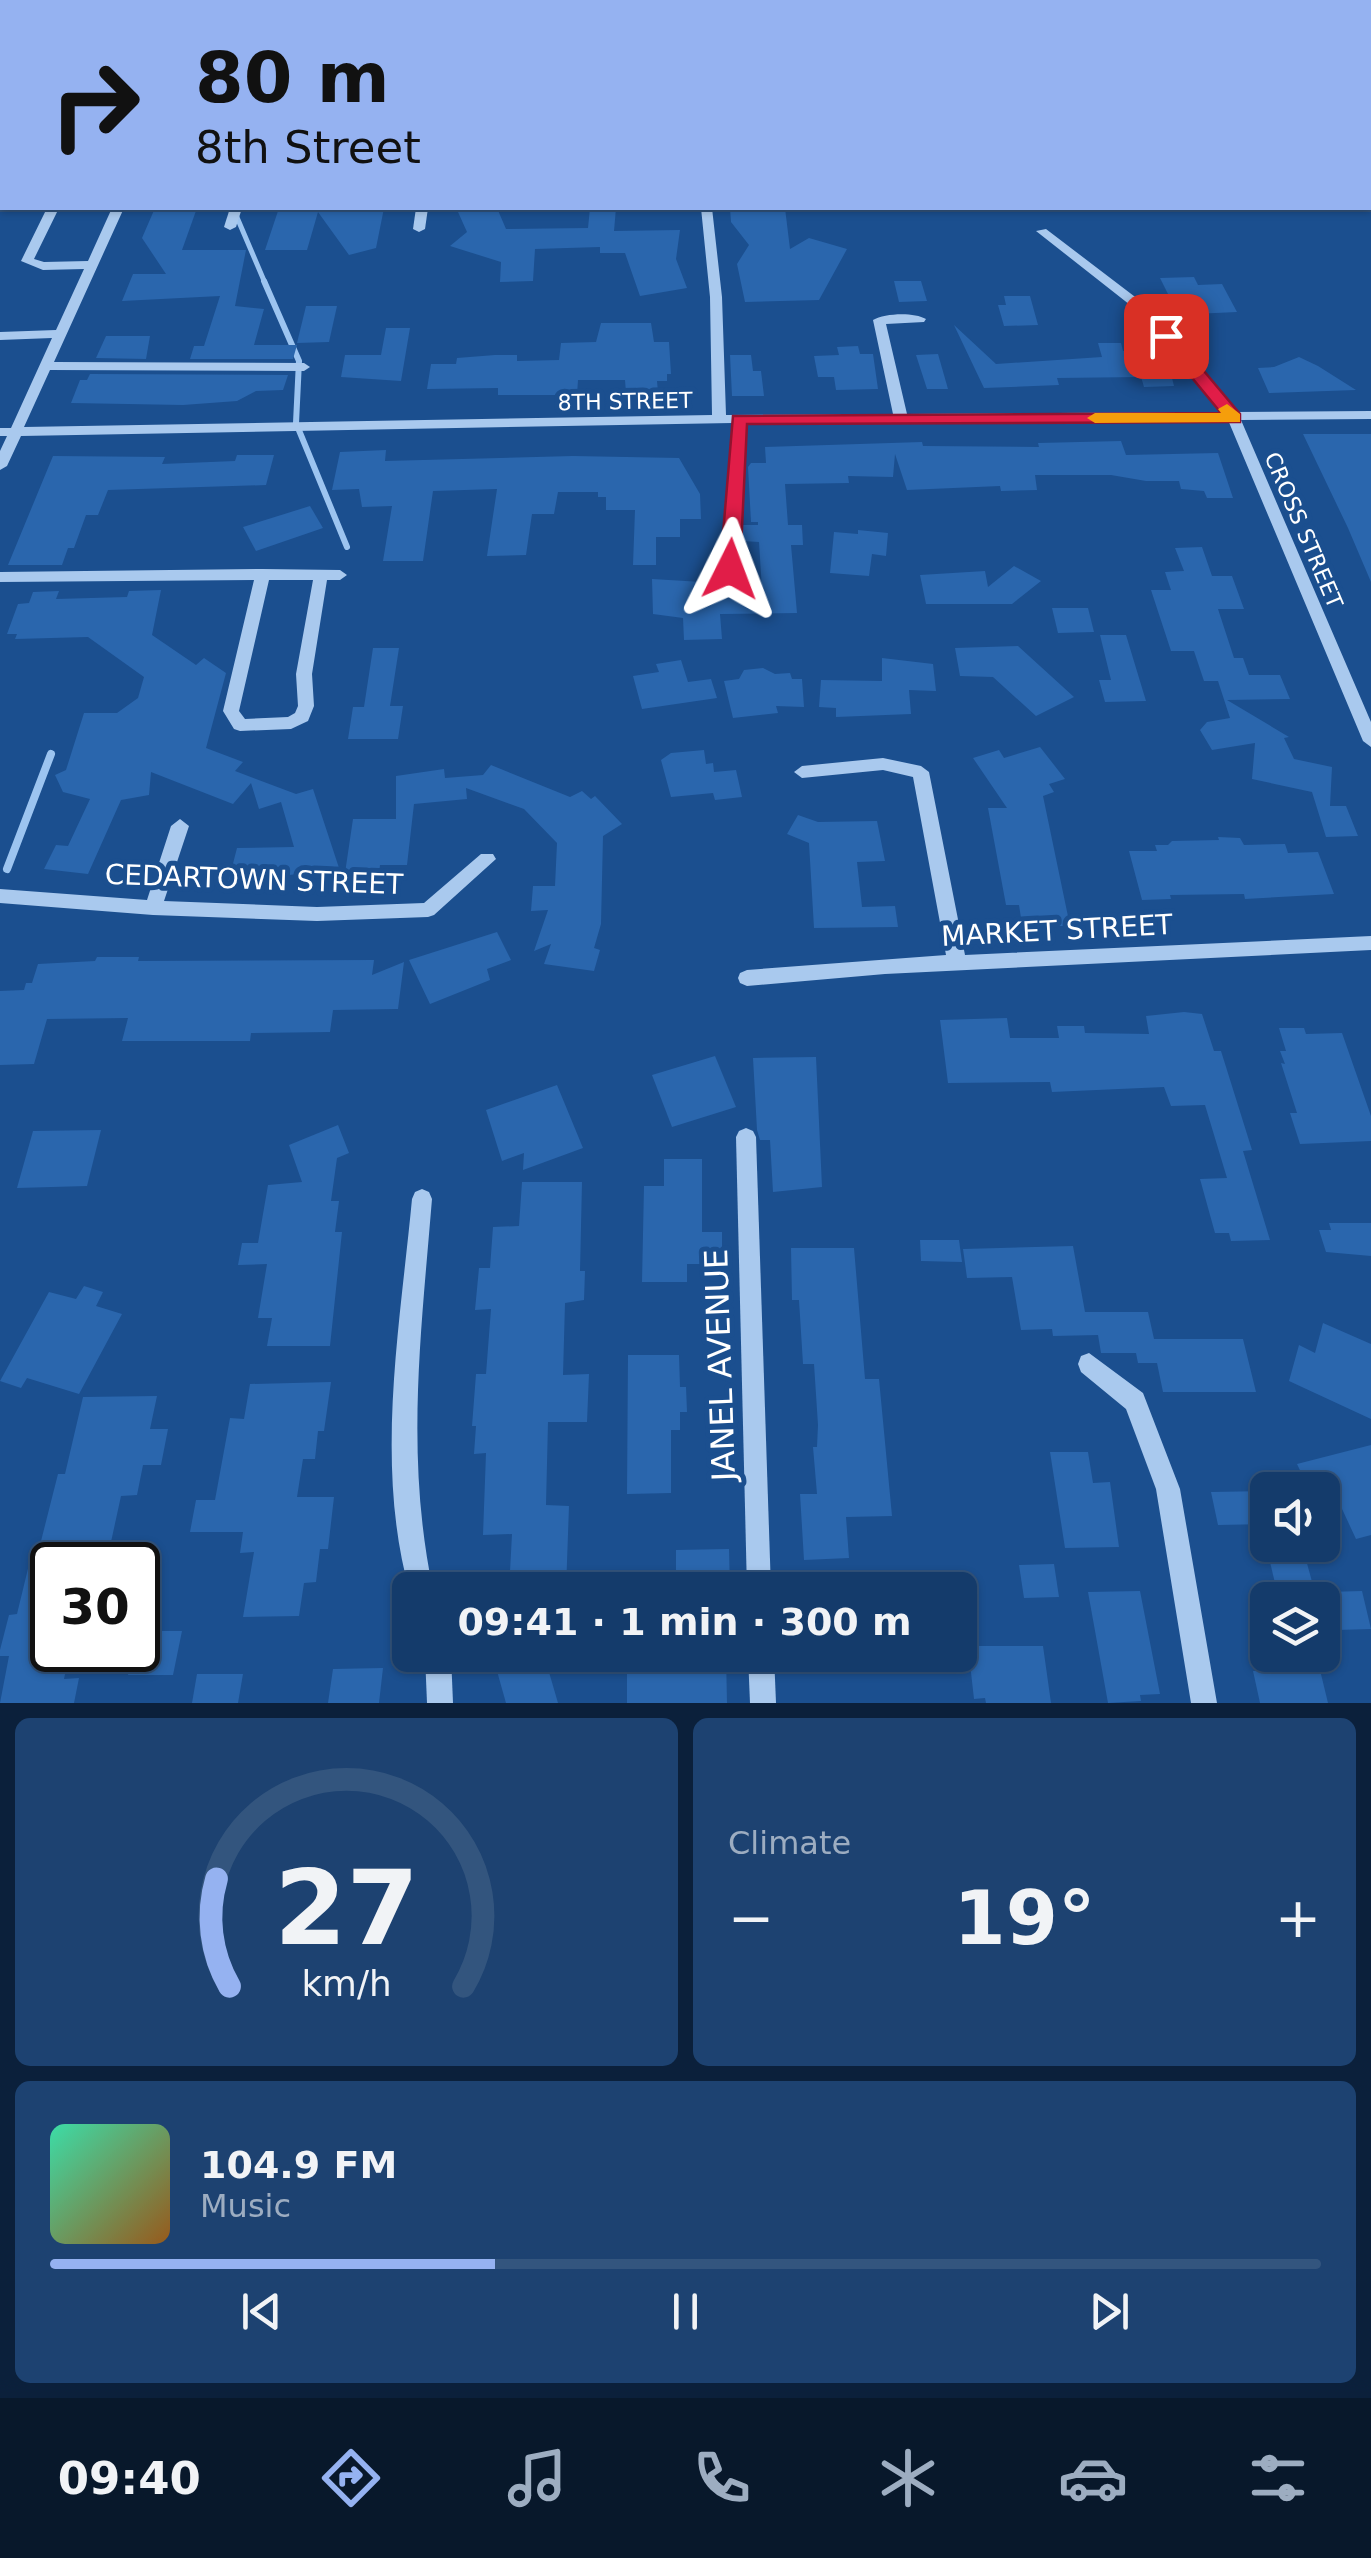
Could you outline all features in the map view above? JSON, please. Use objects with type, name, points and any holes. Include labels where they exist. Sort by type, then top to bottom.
[{"type":"street","points":[[52,210],[28,260],[44,266],[92,265]]},
{"type":"street","points":[[0,466],[8,431],[45,366],[117,210]]},
{"type":"street","points":[[230,226],[235,210]]},
{"type":"street","points":[[419,229],[422,210]]},
{"type":"street","points":[[706,210],[716,297],[719,419]]},
{"type":"street","name":"CROSS STREET","points":[[1042,231],[1143,308],[1234,418],[1371,741]]},
{"type":"street","points":[[901,419],[879,320],[920,319]]},
{"type":"street","points":[[0,336],[60,334]]},
{"type":"street","points":[[45,366],[304,367]]},
{"type":"street","name":"8TH STREET","points":[[8,431],[719,419],[1371,415]]},
{"type":"street","points":[[730,569],[739,419]]},
{"type":"street","points":[[263,574],[232,711],[240,725],[291,723],[302,717],[306,706],[304,674],[321,574]]},
{"type":"street","points":[[0,576],[340,575]]},
{"type":"street","points":[[802,772],[884,764],[921,772],[958,962]]},
{"type":"street","points":[[153,908],[180,826]]},
{"type":"street","name":"CEDARTOWN STREET","points":[[0,896],[153,908],[316,914],[428,910],[487,859]]},
{"type":"street","name":"MARKET STREET","points":[[747,978],[958,962],[1371,944]]},
{"type":"street","name":"JANEL AVENUE","points":[[746,1137],[759,1572]]},
{"type":"street","points":[[419,1572],[404,1457],[407,1364],[422,1200]]},
{"type":"street","points":[[1090,1364],[1135,1401],[1168,1488],[1204,1703]]},
{"type":"street","points":[[439,1672],[440,1703]]},
{"type":"street","points":[[762,1672],[763,1703]]},
{"type":"building","points":[[154,210],[196,210],[182,250],[246,250],[235,306],[264,309],[254,345],[297,345],[293,359],[190,359],[194,346],[204,346],[220,296],[122,301],[133,274],[166,274],[142,238]]},
{"type":"building","points":[[278,210],[384,210],[376,248],[349,255],[318,212],[307,250],[265,250]]},
{"type":"building","points":[[498,210],[506,229],[588,228],[590,210],[616,210],[614,231],[680,230],[676,259],[687,288],[640,296],[625,253],[600,253],[600,247],[535,249],[533,281],[500,282],[501,262],[450,246],[467,232],[458,212]]},
{"type":"building","points":[[730,210],[785,210],[790,249],[809,238],[847,249],[819,300],[745,302],[737,264],[749,245],[731,222]]},
{"type":"building","points":[[1194,277],[1198,285],[1222,284],[1237,312],[1194,314],[1186,299],[1171,300],[1160,278]]},
{"type":"building","points":[[894,281],[921,281],[927,301],[899,302]]},
{"type":"building","points":[[1004,296],[1030,296],[1038,325],[1004,326],[998,305],[1006,305]]},
{"type":"building","points":[[306,306],[337,306],[329,342],[297,343]]},
{"type":"building","points":[[601,323],[651,323],[654,342],[669,342],[671,374],[667,374],[667,381],[657,381],[658,392],[626,393],[625,380],[578,380],[577,395],[498,395],[498,388],[427,389],[431,364],[456,364],[457,358],[495,355],[517,355],[517,361],[559,360],[561,343],[596,342]]},
{"type":"building","points":[[954,325],[996,364],[1102,357],[1098,343],[1121,343],[1123,351],[1152,351],[1157,362],[1168,362],[1174,386],[1144,387],[1141,377],[1057,378],[1059,385],[984,388]]},
{"type":"building","points":[[386,328],[410,328],[401,381],[341,377],[345,355],[381,355]]},
{"type":"building","points":[[106,336],[150,336],[146,359],[96,358]]},
{"type":"building","points":[[858,346],[860,354],[873,354],[878,389],[836,390],[834,377],[818,377],[814,356],[839,355],[837,347]]},
{"type":"building","points":[[938,354],[948,389],[927,389],[916,355]]},
{"type":"building","points":[[730,355],[751,355],[753,371],[761,371],[764,396],[732,396]]},
{"type":"building","points":[[1299,357],[1356,390],[1269,393],[1258,368],[1274,367]]},
{"type":"building","points":[[90,374],[288,375],[283,390],[256,391],[237,401],[183,405],[71,403],[80,380],[87,380]]},
{"type":"building","points":[[1303,434],[1371,434],[1371,582],[1348,528]]},
{"type":"building","points":[[1121,441],[1126,455],[1218,453],[1233,498],[1207,498],[1204,491],[1181,489],[1179,481],[1111,475],[1035,475],[1037,490],[1001,491],[1000,486],[907,490],[895,454],[893,477],[848,476],[849,483],[785,484],[788,525],[802,525],[803,545],[791,545],[797,613],[720,614],[722,639],[684,640],[683,618],[653,614],[652,579],[719,583],[720,590],[762,590],[759,542],[742,541],[743,525],[758,525],[751,522],[748,467],[751,463],[766,463],[765,447],[922,442],[923,446],[1039,447],[1038,443]]},
{"type":"building","points":[[386,450],[385,461],[573,456],[679,458],[700,494],[701,519],[680,519],[680,537],[656,537],[656,565],[633,565],[635,510],[606,510],[606,497],[598,497],[598,492],[558,492],[554,514],[532,514],[526,555],[487,556],[497,489],[433,491],[423,561],[383,561],[392,506],[362,507],[359,489],[332,490],[340,452]]},
{"type":"building","points":[[237,455],[274,455],[266,485],[108,490],[98,515],[86,515],[74,548],[68,548],[62,565],[8,565],[53,456],[165,457],[162,464],[235,461]]},
{"type":"building","points":[[310,506],[323,528],[256,551],[243,527]]},
{"type":"building","points":[[858,530],[888,533],[886,556],[872,554],[869,576],[830,573],[834,532],[858,534]]},
{"type":"building","points":[[1202,547],[1212,576],[1232,576],[1244,609],[1218,609],[1234,658],[1243,658],[1249,675],[1280,675],[1290,699],[1227,700],[1289,737],[1284,738],[1294,759],[1332,767],[1330,806],[1346,806],[1358,836],[1326,837],[1312,792],[1252,779],[1255,743],[1212,750],[1200,730],[1207,722],[1230,718],[1218,681],[1204,681],[1194,651],[1171,651],[1151,590],[1171,590],[1165,572],[1184,571],[1175,548]]},
{"type":"building","points":[[1014,566],[1041,581],[1012,604],[926,604],[920,575],[985,571],[988,587]]},
{"type":"building","points":[[161,590],[152,635],[196,665],[204,658],[226,673],[206,748],[243,762],[235,771],[296,794],[313,789],[341,874],[297,874],[274,877],[268,883],[228,883],[237,848],[294,847],[281,802],[259,809],[251,783],[233,804],[151,772],[149,795],[121,800],[88,874],[44,869],[56,845],[68,846],[90,799],[63,792],[55,775],[66,770],[84,713],[117,713],[138,698],[144,677],[88,637],[15,639],[17,634],[7,634],[18,604],[29,603],[33,592],[59,591],[56,599],[127,597],[129,591]]},
{"type":"building","points":[[1052,608],[1088,608],[1094,632],[1058,633]]},
{"type":"building","points":[[1100,635],[1126,635],[1146,701],[1105,702],[1099,680],[1111,680]]},
{"type":"building","points":[[1018,646],[1074,697],[1036,716],[993,677],[960,676],[955,648]]},
{"type":"building","points":[[373,648],[399,648],[390,706],[403,706],[398,739],[348,739],[353,707],[364,707]]},
{"type":"building","points":[[882,658],[933,664],[936,691],[909,690],[911,714],[836,717],[836,708],[819,707],[821,680],[882,681]]},
{"type":"building","points":[[681,660],[688,682],[711,679],[717,698],[642,709],[633,676],[659,672],[656,664]]},
{"type":"building","points":[[763,668],[802,679],[804,707],[776,706],[778,713],[733,718],[724,681],[739,679],[744,670]]},
{"type":"building","points":[[1040,747],[1065,779],[1049,784],[1054,792],[1043,796],[1070,926],[1028,926],[1027,918],[1021,918],[1019,905],[1006,905],[988,808],[1007,808],[973,758],[999,750],[1004,758]]},
{"type":"building","points":[[704,750],[706,764],[713,763],[714,772],[736,770],[742,797],[715,800],[713,793],[671,797],[661,760],[671,753]]},
{"type":"building","points":[[491,765],[570,797],[582,791],[591,799],[595,796],[622,824],[603,836],[601,924],[594,948],[600,950],[594,971],[544,964],[551,944],[534,951],[548,910],[531,911],[533,886],[555,886],[557,843],[524,809],[466,788],[467,799],[414,804],[407,865],[380,865],[379,873],[345,873],[353,819],[396,819],[396,776],[444,769],[445,778],[483,775]]},
{"type":"building","points":[[798,815],[818,822],[877,821],[885,861],[857,862],[862,907],[895,906],[898,927],[814,928],[809,843],[787,834]]},
{"type":"building","points":[[1218,837],[1240,838],[1244,845],[1285,844],[1288,853],[1318,852],[1334,894],[1245,899],[1244,894],[1170,895],[1171,899],[1142,900],[1129,851],[1157,851],[1155,845],[1172,841],[1219,840]]},
{"type":"building","points":[[497,932],[511,960],[487,969],[490,980],[430,1004],[409,960]]},
{"type":"building","points":[[97,957],[139,957],[138,961],[374,960],[372,975],[404,962],[398,1009],[333,1010],[330,1032],[251,1033],[250,1041],[122,1041],[128,1018],[47,1019],[34,1064],[0,1065],[0,991],[24,990],[26,983],[32,983],[38,964],[95,961]]},
{"type":"building","points":[[1202,1014],[1214,1051],[1221,1051],[1252,1150],[1243,1151],[1270,1240],[1231,1241],[1229,1233],[1215,1233],[1200,1179],[1227,1178],[1205,1105],[1171,1106],[1164,1087],[1052,1092],[1050,1082],[948,1083],[940,1020],[1007,1018],[1010,1038],[1059,1038],[1057,1026],[1084,1026],[1085,1033],[1149,1034],[1146,1016]]},
{"type":"building","points":[[1279,1028],[1304,1028],[1306,1034],[1342,1033],[1371,1116],[1371,1141],[1300,1144],[1290,1113],[1297,1113],[1281,1063],[1285,1064],[1280,1051],[1286,1051]]},
{"type":"building","points":[[715,1056],[736,1107],[672,1127],[652,1075]]},
{"type":"building","points":[[816,1057],[822,1187],[773,1192],[770,1140],[760,1140],[757,1130],[753,1058]]},
{"type":"building","points":[[557,1085],[583,1148],[523,1170],[524,1153],[502,1161],[486,1110]]},
{"type":"building","points":[[338,1125],[349,1153],[337,1158],[331,1201],[339,1201],[335,1232],[342,1232],[330,1346],[267,1346],[272,1318],[258,1318],[267,1264],[238,1265],[242,1243],[258,1243],[268,1185],[302,1182],[289,1145]]},
{"type":"building","points":[[101,1130],[87,1186],[17,1188],[33,1131]]},
{"type":"building","points":[[664,1159],[702,1159],[702,1232],[722,1232],[722,1264],[687,1264],[687,1282],[642,1282],[644,1186],[664,1186]]},
{"type":"building","points":[[522,1182],[582,1182],[580,1271],[585,1271],[584,1300],[565,1303],[563,1375],[589,1374],[587,1422],[548,1422],[546,1505],[569,1506],[567,1572],[510,1572],[512,1534],[483,1535],[486,1453],[474,1454],[476,1426],[472,1426],[476,1374],[486,1374],[491,1309],[475,1310],[479,1268],[490,1268],[493,1227],[519,1226]]},
{"type":"building","points":[[1329,1223],[1371,1223],[1371,1256],[1326,1252],[1319,1230],[1331,1230]]},
{"type":"building","points":[[920,1240],[959,1240],[962,1262],[921,1261]]},
{"type":"building","points":[[1073,1246],[1085,1312],[1148,1312],[1154,1339],[1243,1339],[1256,1392],[1163,1392],[1157,1363],[1138,1363],[1136,1353],[1101,1353],[1098,1335],[1053,1336],[1052,1329],[1021,1330],[1012,1277],[967,1278],[963,1249]]},
{"type":"building","points":[[791,1248],[854,1248],[865,1379],[879,1379],[892,1516],[846,1517],[849,1558],[804,1560],[800,1494],[817,1494],[813,1447],[817,1447],[818,1425],[814,1364],[803,1364],[799,1300],[792,1300]]},
{"type":"building","points":[[84,1286],[103,1292],[96,1306],[122,1314],[79,1394],[27,1378],[21,1388],[0,1381],[49,1292],[76,1299]]},
{"type":"building","points":[[1323,1323],[1371,1344],[1371,1419],[1289,1381],[1299,1345],[1315,1353]]},
{"type":"building","points":[[628,1355],[679,1355],[680,1387],[686,1387],[687,1412],[680,1412],[680,1430],[671,1430],[671,1493],[627,1494]]},
{"type":"building","points":[[331,1382],[324,1431],[318,1431],[315,1459],[303,1459],[297,1497],[334,1497],[328,1549],[320,1549],[316,1582],[304,1583],[299,1616],[243,1617],[254,1552],[240,1553],[243,1532],[190,1532],[196,1500],[215,1500],[230,1418],[244,1419],[250,1384]]},
{"type":"building","points":[[157,1396],[150,1429],[168,1429],[161,1465],[143,1465],[137,1495],[121,1496],[111,1542],[41,1542],[58,1474],[65,1474],[83,1397]]},
{"type":"building","points":[[1371,1445],[1371,1535],[1356,1539],[1340,1505],[1340,1472],[1301,1472],[1297,1464]]},
{"type":"building","points":[[1050,1452],[1088,1452],[1093,1483],[1110,1482],[1119,1547],[1065,1548]]},
{"type":"building","points":[[1250,1491],[1250,1524],[1218,1525],[1211,1492]]},
{"type":"building","points":[[729,1549],[730,1572],[676,1572],[676,1550]]},
{"type":"building","points":[[30,1560],[30,1672],[65,1672],[64,1679],[79,1678],[74,1703],[0,1703],[9,1656],[0,1656],[0,1650],[9,1615],[17,1614]]},
{"type":"building","points":[[1270,1562],[1307,1562],[1312,1582],[1275,1582]]},
{"type":"building","points":[[1054,1564],[1059,1597],[1024,1598],[1019,1565]]},
{"type":"building","points":[[1140,1591],[1160,1694],[1140,1695],[1141,1701],[1108,1703],[1088,1592]]},
{"type":"building","points":[[1362,1591],[1371,1629],[1340,1630],[1340,1592]]},
{"type":"building","points":[[160,1631],[182,1631],[173,1675],[128,1675],[160,1672]]},
{"type":"building","points":[[977,1646],[1043,1646],[1051,1703],[986,1703],[985,1698],[974,1699],[971,1672],[977,1672]]},
{"type":"building","points":[[383,1668],[379,1703],[328,1703],[333,1669]]},
{"type":"building","points":[[497,1672],[549,1672],[558,1703],[506,1703]]},
{"type":"building","points":[[627,1672],[726,1672],[727,1703],[627,1703]]},
{"type":"building","points":[[1253,1672],[1320,1672],[1328,1703],[1260,1703]]},
{"type":"building","points":[[197,1674],[243,1674],[238,1703],[192,1703]]},
{"type":"waterway","points":[[234,210],[265,283]]},
{"type":"waterway","points":[[264,281],[299,361],[296,423],[347,547]]},
{"type":"waterway","points":[[7,869],[51,754]]},
{"type":"slow traffic","points":[[1095,418],[1234,418],[1227,409]]},
{"type":"route","points":[[730,569],[739,419],[1234,418],[1166,336]]}]
